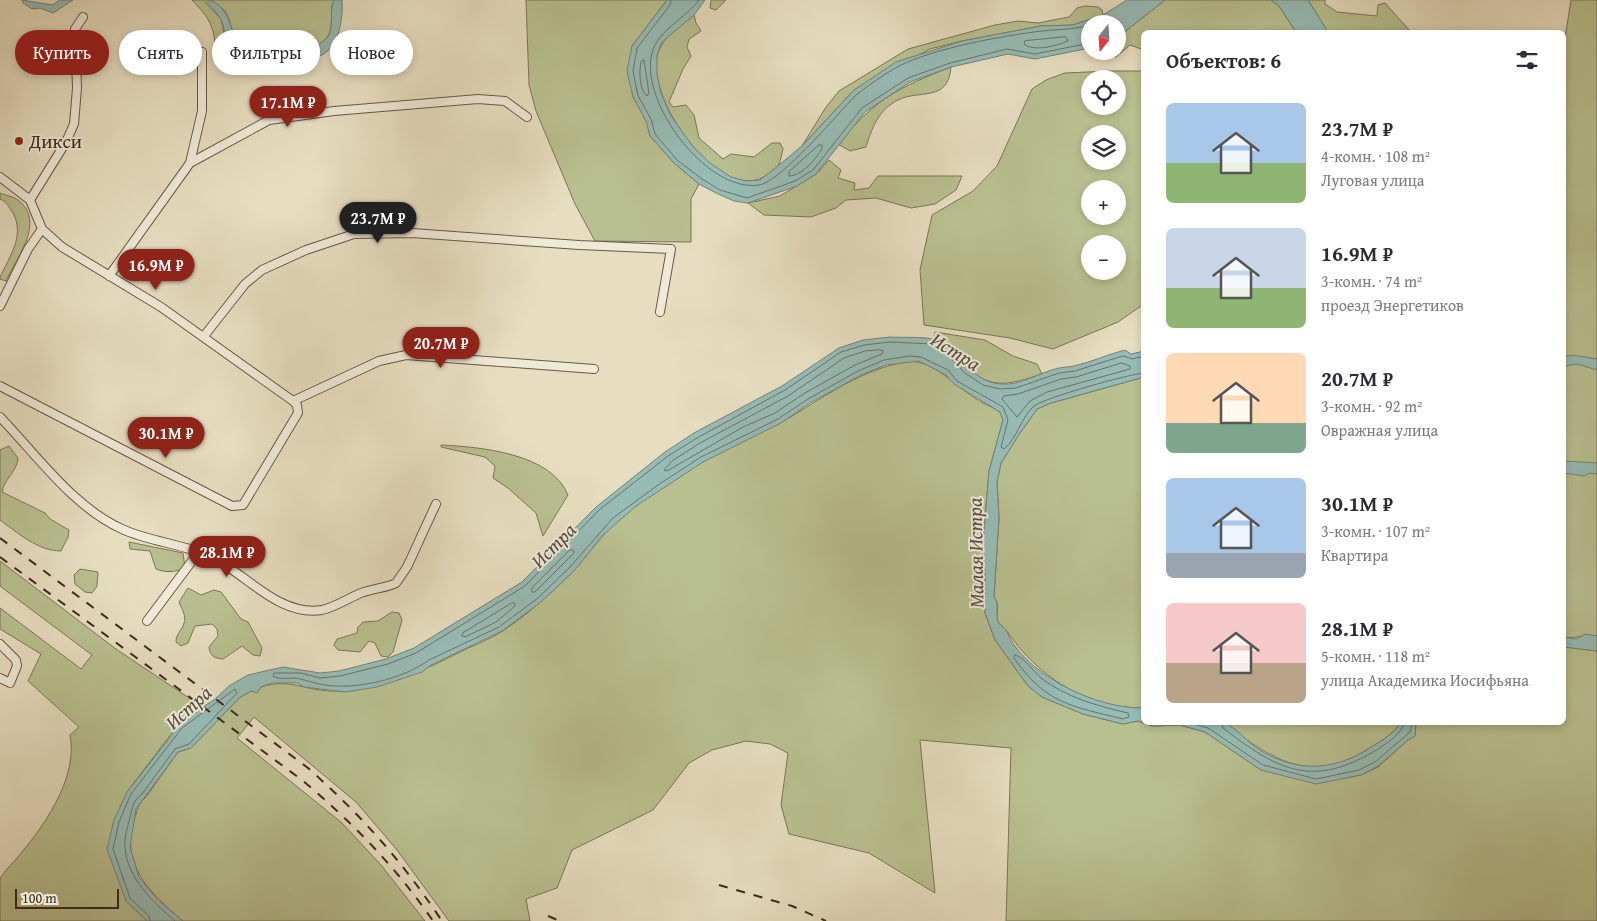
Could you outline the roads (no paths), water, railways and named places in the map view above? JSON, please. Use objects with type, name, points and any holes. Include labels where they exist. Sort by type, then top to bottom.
[{"type":"street","points":[[30,200],[66,142],[74,124],[78,88],[75,29],[83,17]]},
{"type":"street","points":[[109,276],[190,163],[202,111],[202,75]]},
{"type":"street","points":[[190,163],[269,120],[304,115],[478,99],[505,101],[527,117]]},
{"type":"street","points":[[0,177],[30,200],[42,230],[62,247],[204,336],[293,400],[297,405],[298,412],[243,505],[232,506],[0,386]]},
{"type":"street","points":[[0,306],[28,249],[42,230]]},
{"type":"street","points":[[204,336],[244,284],[262,270],[306,250],[354,234],[412,233],[671,250],[660,312]]},
{"type":"street","points":[[293,400],[379,361],[406,355],[594,369]]},
{"type":"street","points":[[0,417],[46,470],[98,515],[122,529],[198,552],[237,571],[266,593],[296,610],[323,610],[374,588],[396,583],[407,567],[436,504]]},
{"type":"street","points":[[146,621],[198,552]]},
{"type":"street","points":[[0,644],[16,660],[17,666],[10,683],[0,678]]},
{"type":"water","points":[[22,0],[52,5],[60,0],[73,0],[53,13],[40,8],[32,9],[23,3]]},
{"type":"water","points":[[205,0],[213,1],[219,5],[228,18],[232,30],[224,30],[222,22]]},
{"type":"water","points":[[334,0],[342,0],[339,30],[330,30]]},
{"type":"water","points":[[667,0],[705,0],[694,15],[662,42],[657,55],[657,75],[661,93],[671,116],[694,148],[710,163],[731,177],[746,181],[760,180],[774,169],[802,146],[854,90],[896,62],[962,41],[1041,26],[1073,25],[1081,22],[1081,50],[1035,59],[1008,54],[951,67],[910,82],[865,112],[816,174],[797,186],[748,203],[734,201],[699,184],[674,163],[650,136],[646,121],[633,97],[627,71],[632,46]]},
{"type":"water","points":[[1127,0],[1165,0],[1126,31],[1126,15],[1103,15]]},
{"type":"water","points":[[1271,0],[1308,0],[1327,30],[1295,30],[1279,6]]},
{"type":"water","points":[[330,31],[330,49],[320,56],[320,44],[329,35]]},
{"type":"water","points":[[890,337],[936,340],[952,350],[981,377],[990,382],[1001,384],[1016,383],[1052,370],[1081,364],[1125,350],[1131,354],[1141,352],[1141,378],[1051,403],[1037,409],[1001,463],[997,482],[999,518],[994,597],[997,603],[997,619],[999,623],[1007,631],[1020,652],[1033,666],[1050,678],[1087,697],[1126,707],[1141,708],[1141,722],[1123,724],[1083,714],[1042,697],[1028,686],[995,640],[985,613],[985,571],[982,555],[989,471],[1003,420],[1000,412],[954,384],[946,375],[919,361],[886,365],[861,375],[810,403],[781,423],[703,462],[636,506],[603,535],[574,571],[541,602],[502,631],[431,665],[422,672],[377,687],[346,692],[304,687],[297,683],[272,683],[261,687],[257,693],[251,691],[239,698],[191,748],[178,752],[136,809],[130,847],[139,877],[157,899],[183,921],[147,921],[126,901],[107,849],[114,820],[127,792],[186,717],[214,700],[229,686],[248,675],[283,667],[320,673],[339,671],[386,659],[414,648],[522,582],[596,507],[665,452],[694,433],[782,386],[839,348],[863,340]]},
{"type":"water","points":[[1572,355],[1597,359],[1597,370],[1577,364],[1566,366],[1566,356]]},
{"type":"water","points":[[1566,461],[1597,463],[1597,474],[1590,473],[1584,476],[1566,473]]},
{"type":"water","points":[[1585,634],[1597,636],[1597,651],[1566,647],[1566,637],[1576,639]]},
{"type":"water","points":[[1180,725],[1228,725],[1267,754],[1295,764],[1323,766],[1351,758],[1365,751],[1384,739],[1398,725],[1416,725],[1415,736],[1378,766],[1361,775],[1316,784],[1261,770],[1205,732]]},
{"type":"railway","points":[[0,538],[308,768],[380,840],[412,879],[442,921]]},
{"type":"railway","points":[[0,557],[302,780],[372,846],[404,882],[433,921]]},
{"type":"railway","points":[[719,885],[792,906],[826,921]]},
{"type":"railway","points":[[548,916],[560,921]]},
{"type":"place","name":"Дикси","points":[[19,141]]},
{"type":"water label","name":"Истра","points":[[956,351]]},
{"type":"water label","name":"Истра","points":[[553,545]]},
{"type":"water label","name":"Малая Истра","points":[[975,553]]},
{"type":"water label","name":"Истра","points":[[188,707]]}]
